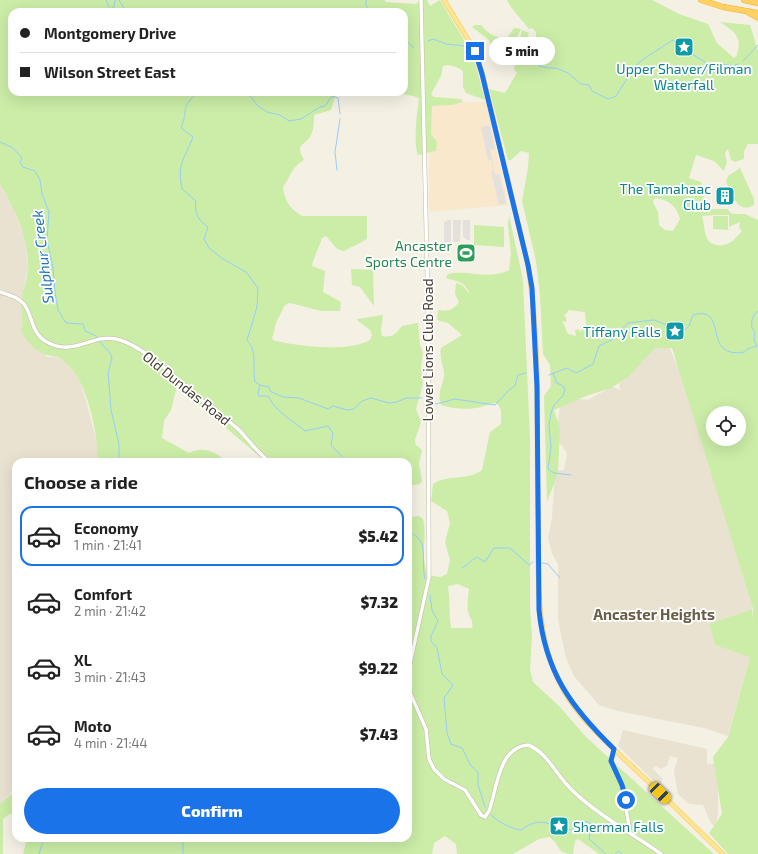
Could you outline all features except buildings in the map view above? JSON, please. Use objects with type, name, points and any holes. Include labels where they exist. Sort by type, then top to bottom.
[{"type":"highway","points":[[701,0],[746,12],[758,13]]},
{"type":"highway","points":[[744,0],[758,3]]},
{"type":"highway","points":[[746,12],[758,18]]},
{"type":"main road","points":[[444,0],[475,51],[482,72],[528,265],[532,288],[537,387],[539,610],[542,634],[552,668],[569,700],[614,749],[723,854]]},
{"type":"street","name":"Lower Lions Club Road","points":[[412,655],[429,577],[428,310],[421,0]]},
{"type":"street","name":"Old Dundas Road","points":[[0,292],[19,299],[24,303],[37,333],[46,342],[68,348],[101,338],[112,338],[137,347],[175,376],[236,428],[265,458]]},
{"type":"street","points":[[412,697],[426,729],[429,759],[434,769],[444,779],[465,790],[477,811],[485,817],[488,813],[507,757],[516,748],[528,745],[534,747],[542,754],[568,786],[583,799],[661,854]]},
{"type":"street","points":[[614,749],[611,761],[622,785],[630,832]]},
{"type":"shaded area","points":[[463,102],[486,102],[508,205],[429,212],[429,153],[436,151],[431,134],[432,106],[452,105]]},
{"type":"shaded area","points":[[490,125],[495,149],[490,150],[495,175],[499,174],[506,203],[499,205],[491,172],[493,171],[491,160],[488,161],[481,127]]},
{"type":"shaded area","points":[[0,184],[13,208],[25,239],[28,268],[21,301],[23,325],[47,357],[58,356],[72,368],[80,382],[98,447],[98,458],[12,458],[12,790],[0,804]]},
{"type":"shaded area","points":[[451,220],[451,243],[444,243],[444,222]]},
{"type":"shaded area","points":[[453,220],[461,220],[460,241],[458,242],[453,242]]},
{"type":"shaded area","points":[[463,220],[470,220],[470,240],[463,237]]},
{"type":"shaded area","points":[[666,340],[702,422],[706,436],[706,446],[709,446],[753,604],[752,609],[709,624],[715,645],[750,656],[728,736],[704,728],[618,711],[599,705],[574,676],[566,658],[558,620],[558,564],[552,553],[548,538],[552,518],[555,471],[564,470],[567,453],[555,436],[560,406],[579,399],[588,400],[606,390],[609,385],[620,390],[619,380],[629,366]]},
{"type":"shaded area","points":[[623,730],[707,749],[707,764],[718,763],[718,812],[716,828],[711,823],[703,805],[689,804],[678,794],[674,771],[678,758],[670,756],[667,766],[661,769],[655,766],[653,769],[663,779],[659,786],[618,746]]},
{"type":"green space","points":[[0,0],[384,0],[386,2],[416,4],[421,0],[427,0],[430,6],[440,0],[470,50],[485,100],[466,93],[463,87],[463,71],[453,66],[443,66],[441,76],[431,94],[434,97],[461,99],[463,102],[452,105],[432,106],[431,134],[437,142],[436,151],[418,155],[416,143],[416,120],[419,99],[408,95],[408,8],[8,8],[8,96],[335,96],[331,110],[314,115],[314,126],[310,137],[300,148],[301,155],[304,160],[296,166],[283,187],[285,196],[291,207],[302,216],[367,216],[367,238],[361,243],[344,251],[337,249],[326,236],[322,238],[312,266],[325,271],[323,292],[341,302],[340,311],[321,311],[290,303],[285,305],[276,323],[272,339],[275,341],[297,345],[323,347],[349,346],[370,340],[372,335],[370,330],[357,319],[383,315],[381,330],[382,336],[394,335],[402,326],[418,323],[420,345],[423,353],[421,366],[423,384],[416,409],[421,422],[415,440],[416,445],[422,450],[419,464],[422,481],[420,484],[412,485],[412,458],[261,458],[177,386],[171,410],[164,421],[162,438],[189,453],[204,450],[214,452],[222,458],[98,458],[94,427],[88,401],[78,378],[70,367],[58,356],[46,355],[36,350],[21,331],[23,323],[21,300],[28,267],[26,245],[20,224],[0,184]]},
{"type":"green space","points":[[507,0],[652,0],[679,14],[708,24],[717,43],[734,58],[739,45],[737,36],[728,27],[720,22],[750,25],[758,51],[758,144],[748,144],[744,151],[744,159],[735,162],[731,160],[728,149],[725,154],[727,162],[724,171],[714,161],[696,155],[689,178],[701,182],[704,193],[703,204],[711,209],[727,209],[732,214],[745,214],[758,220],[758,854],[728,854],[709,833],[722,814],[713,757],[728,737],[750,657],[715,645],[709,624],[752,609],[753,620],[753,608],[672,348],[655,348],[628,377],[611,388],[586,396],[554,410],[560,428],[558,473],[547,502],[544,396],[551,386],[550,365],[543,354],[540,295],[536,261],[522,201],[529,153],[521,151],[511,160],[508,160],[489,89],[505,93],[517,73],[514,69],[516,61],[526,52],[521,50],[517,43],[520,39],[522,30],[529,33],[527,40],[528,47],[532,48],[536,42],[536,32],[532,28],[529,29]],"holes":[[[655,198],[672,204],[679,214],[680,219],[673,231],[665,230],[659,225],[658,212],[653,202]],[[729,215],[729,227],[740,222],[739,227],[742,231],[730,243],[722,245],[713,244],[706,236],[702,216]],[[569,310],[585,312],[586,324],[580,332],[578,329],[575,330],[576,336],[568,334],[562,321],[566,322],[566,317],[564,316]]]},
{"type":"green space","points":[[475,25],[481,25],[486,31],[500,38],[507,38],[514,28],[521,29],[516,39],[510,46],[507,48],[497,48],[491,45],[489,40],[472,27]]},
{"type":"green space","points":[[740,168],[754,199],[754,205],[748,207],[743,207],[736,202],[726,182],[728,176]]},
{"type":"green space","points":[[509,215],[523,280],[530,439],[530,607],[532,637],[530,669],[533,682],[560,707],[586,737],[714,854],[599,854],[578,839],[575,841],[573,854],[567,854],[563,852],[549,837],[539,839],[513,854],[457,854],[456,844],[445,836],[434,843],[432,854],[23,854],[26,842],[412,842],[412,517],[419,516],[423,519],[425,533],[424,560],[428,575],[440,577],[447,574],[450,560],[445,542],[450,523],[447,511],[431,501],[433,484],[445,479],[471,475],[482,470],[490,432],[501,424],[501,410],[497,403],[468,409],[453,408],[441,405],[440,392],[444,373],[441,348],[462,335],[448,323],[437,320],[438,310],[450,310],[459,302],[455,294],[456,283],[462,285],[470,294],[463,284],[446,278],[448,274],[463,273],[494,275],[501,273],[509,270],[511,254],[508,225]],"holes":[[[458,584],[469,589],[468,601],[472,628],[451,628],[448,586]]]},
{"type":"green space","points":[[713,216],[728,216],[728,230],[713,229]]},
{"type":"green space","points":[[474,225],[504,227],[504,247],[474,245]]},
{"type":"green space","points":[[351,269],[373,270],[374,306],[360,287],[352,285]]},
{"type":"green space","points":[[12,794],[12,814],[3,819],[3,854],[0,854],[0,804]]},
{"type":"waterway","points":[[106,0],[110,8]]},
{"type":"waterway","points":[[112,8],[114,7],[115,0]]},
{"type":"waterway","points":[[119,0],[124,8]]},
{"type":"waterway","points":[[366,0],[366,6],[368,8]]},
{"type":"waterway","points":[[428,41],[433,39],[446,44],[464,46]]},
{"type":"waterway","points":[[490,47],[532,56],[539,66],[556,68],[568,73],[581,84],[589,85],[592,91],[608,99],[616,96],[635,66],[673,40],[685,50],[712,66],[717,63],[732,66],[738,64]]},
{"type":"waterway","points":[[408,43],[414,48]]},
{"type":"waterway","points":[[743,61],[758,45]]},
{"type":"waterway","points":[[194,96],[186,106],[181,128],[193,137],[182,162],[180,173],[182,189],[196,201],[196,212],[199,219],[208,227],[204,239],[209,248],[223,259],[246,272],[258,288],[257,307],[247,340],[254,355],[254,376],[255,382],[260,385],[258,393],[259,396],[268,396],[280,411],[305,431],[328,426],[333,433],[331,445],[343,458]]},
{"type":"waterway","points":[[250,96],[258,106],[267,112],[280,115],[289,121],[301,119],[320,107],[325,106],[332,96]]},
{"type":"waterway","points":[[332,96],[338,98],[340,114]]},
{"type":"waterway","points":[[337,170],[335,152],[340,119]]},
{"type":"waterway","name":"Sulphur Creek","points":[[0,142],[13,148],[22,158],[20,162],[23,167],[35,171],[40,180],[42,194],[49,212],[47,240],[53,268],[58,310],[66,323],[83,324],[85,331],[96,336],[98,339]]},
{"type":"waterway","points":[[549,375],[567,368],[576,373],[593,364],[599,346],[612,340],[628,323],[654,320],[672,327],[680,333],[689,326],[693,315],[704,314],[710,317],[723,348],[731,352],[745,352],[747,349],[757,346],[754,340],[755,332],[752,328],[752,318],[758,311]]},
{"type":"waterway","name":"Sulphur Creek","points":[[99,341],[110,353],[112,358],[108,373],[111,410],[119,444],[119,458]]},
{"type":"waterway","points":[[430,399],[436,404],[455,399],[495,405],[509,390],[515,386],[518,375],[526,373]]},
{"type":"waterway","points":[[553,373],[557,383],[563,386],[565,390],[563,396],[554,405],[551,413],[549,425],[551,447],[548,469],[554,473],[571,475]]},
{"type":"waterway","points":[[260,385],[269,387],[270,391],[283,397],[299,398],[328,409],[333,406],[347,410],[354,409],[362,401],[371,398],[389,403],[397,402],[406,398],[422,398]]},
{"type":"waterway","points":[[412,534],[420,540],[422,545],[425,579]]},
{"type":"waterway","points":[[462,568],[477,557],[485,562],[494,548],[510,548],[529,565],[533,562]]},
{"type":"waterway","points":[[542,563],[548,564],[560,578]]},
{"type":"waterway","points":[[430,595],[432,610],[438,621],[431,636],[431,641],[437,648],[442,674],[453,685],[444,698],[447,733],[451,744],[462,748],[471,766],[478,772],[478,785],[485,807]]},
{"type":"waterway","points":[[491,815],[505,825],[521,830],[537,822],[544,822],[562,828],[576,829],[580,823],[585,821],[592,824],[589,839],[606,854]]},
{"type":"waterway","name":"Sulphur Creek","points":[[39,854],[43,842]]},
{"type":"waterway","points":[[183,842],[183,854]]},
{"type":"waterway","points":[[615,854],[618,851],[622,854]]},
{"type":"place","name":"Upper Shaver/Filman Waterfall","points":[[684,47]]},
{"type":"place","name":"The Tamahaac Club","points":[[725,196]]},
{"type":"place","name":"Ancaster Sports Centre","points":[[466,253]]},
{"type":"place","name":"Tiffany Falls","points":[[675,331]]},
{"type":"place","name":"Sherman Falls","points":[[559,826]]},
{"type":"district","name":"Ancaster Heights","points":[[654,614]]},
{"type":"route","points":[[475,51],[482,74],[528,265],[532,288],[537,387],[539,610],[542,634],[547,655],[569,700],[590,725],[614,749],[611,756],[612,766],[622,785],[626,800]]}]
